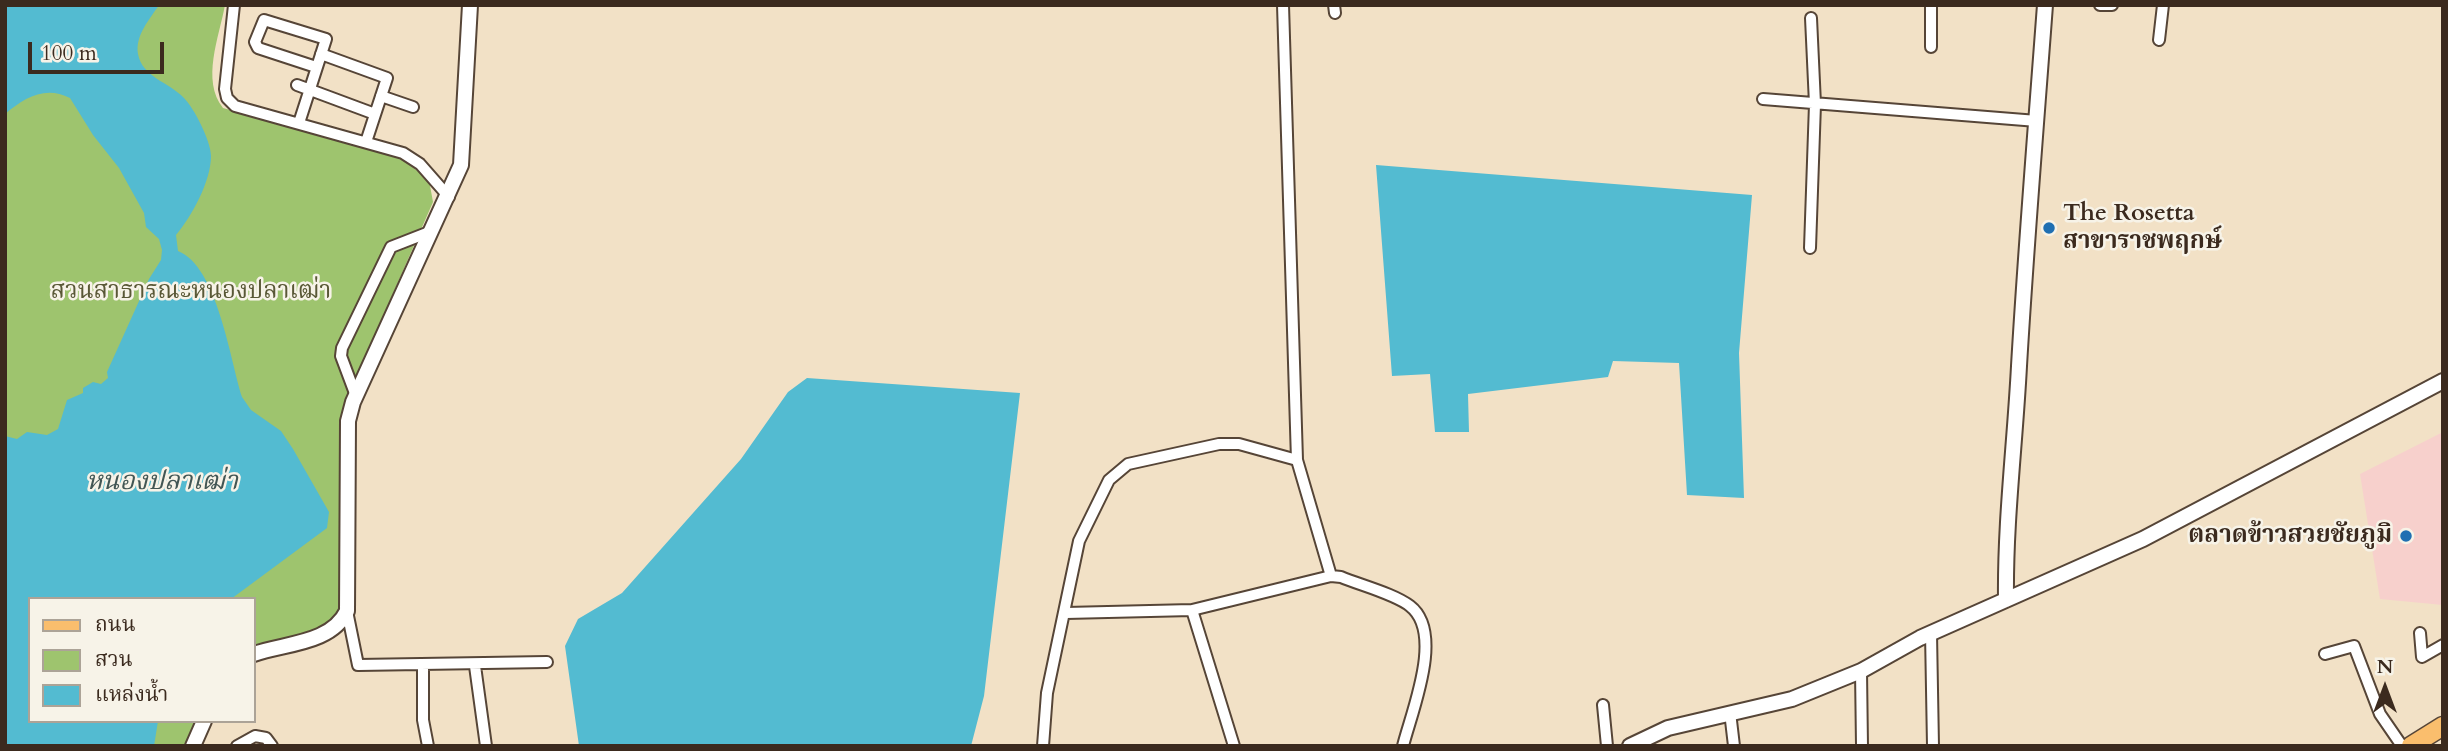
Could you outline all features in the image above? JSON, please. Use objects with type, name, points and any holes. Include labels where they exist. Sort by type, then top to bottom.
[{"type":"main road","points":[[2411,746],[2443,726]]},
{"type":"street","points":[[234,5],[226,76],[227,98],[243,110],[404,153],[420,164],[449,197]]},
{"type":"street","points":[[470,5],[461,165],[449,197],[355,396],[348,421],[346,611],[358,665],[475,666],[547,662]]},
{"type":"street","points":[[1283,5],[1297,460],[1331,576]]},
{"type":"street","points":[[1931,5],[1931,47]]},
{"type":"street","points":[[2007,600],[2006,549],[2020,310],[2045,5]]},
{"type":"street","points":[[2100,5],[2112,5]]},
{"type":"street","points":[[2159,40],[2162,5]]},
{"type":"street","points":[[1810,248],[1815,104],[1811,18]]},
{"type":"street","points":[[299,123],[326,39],[267,20],[262,23],[256,42],[258,48],[316,67]]},
{"type":"street","points":[[321,54],[387,78],[366,142]]},
{"type":"street","points":[[297,85],[375,114]]},
{"type":"street","points":[[381,96],[413,107]]},
{"type":"street","points":[[1763,99],[2037,121]]},
{"type":"street","points":[[355,396],[341,356],[342,348],[391,247],[433,231]]},
{"type":"street","points":[[1630,746],[1668,728],[1792,699],[1861,671],[1931,633],[2143,539],[2443,381]]},
{"type":"street","points":[[1046,745],[1047,693],[1066,613],[1079,541],[1108,480],[1128,464],[1219,444],[1239,444],[1297,460]]},
{"type":"street","points":[[1066,613],[1192,610],[1331,576],[1411,607],[1422,624],[1424,650],[1421,692],[1403,746]]},
{"type":"street","points":[[1192,610],[1234,746]]},
{"type":"street","points":[[256,653],[327,634],[341,623],[346,611]]},
{"type":"street","points":[[1931,633],[1933,746]]},
{"type":"street","points":[[2420,633],[2422,656],[2443,645]]},
{"type":"street","points":[[2325,654],[2354,646],[2380,714],[2402,746]]},
{"type":"street","points":[[423,666],[423,720],[428,746]]},
{"type":"street","points":[[475,666],[486,746]]},
{"type":"street","points":[[1861,671],[1862,746]]},
{"type":"street","points":[[1603,705],[1607,746]]},
{"type":"street","points":[[1730,712],[1734,746]]},
{"type":"street","points":[[193,746],[203,723]]},
{"type":"street","points":[[237,746],[255,736],[266,738],[272,746]]},
{"type":"shaded area","name":"ตลาดข้าวสวยชัยภูมิ","points":[[2443,432],[2443,605],[2380,599],[2360,474]]},
{"type":"green space","name":"สวนสาธารณะหนองปลาเฒ่า","points":[[5,5],[225,5],[212,72],[213,85],[223,108],[400,157],[429,180],[433,202],[347,399],[342,605],[329,629],[256,649],[256,597],[28,597],[28,723],[199,723],[190,746],[5,746]]},
{"type":"water","name":"หนองปลาเฒ่า","points":[[5,5],[159,5],[144,28],[139,40],[138,54],[150,74],[178,92],[188,103],[205,134],[211,156],[208,176],[199,198],[176,235],[178,251],[191,260],[203,275],[212,294],[242,397],[251,410],[281,431],[329,512],[327,528],[234,597],[28,597],[28,723],[158,723],[154,746],[5,746],[5,436],[17,439],[27,432],[47,435],[58,429],[67,400],[83,393],[83,388],[93,382],[101,384],[108,378],[107,372],[149,279],[161,260],[162,250],[159,239],[146,227],[144,213],[119,168],[93,135],[70,98],[61,94],[43,93],[27,98],[5,114]]},
{"type":"water","points":[[1376,165],[1752,195],[1739,353],[1744,498],[1687,495],[1679,363],[1613,361],[1608,377],[1468,394],[1469,432],[1435,432],[1430,374],[1392,376]]},
{"type":"water","points":[[807,378],[1020,393],[984,696],[971,746],[579,746],[565,646],[578,619],[622,593],[741,459],[788,392]]},
{"type":"place","name":"The Rosetta สาขาราชพฤกษ์","points":[[2049,228]]},
{"type":"place","name":"ตลาดข้าวสวยชัยภูมิ","points":[[2406,536]]}]
